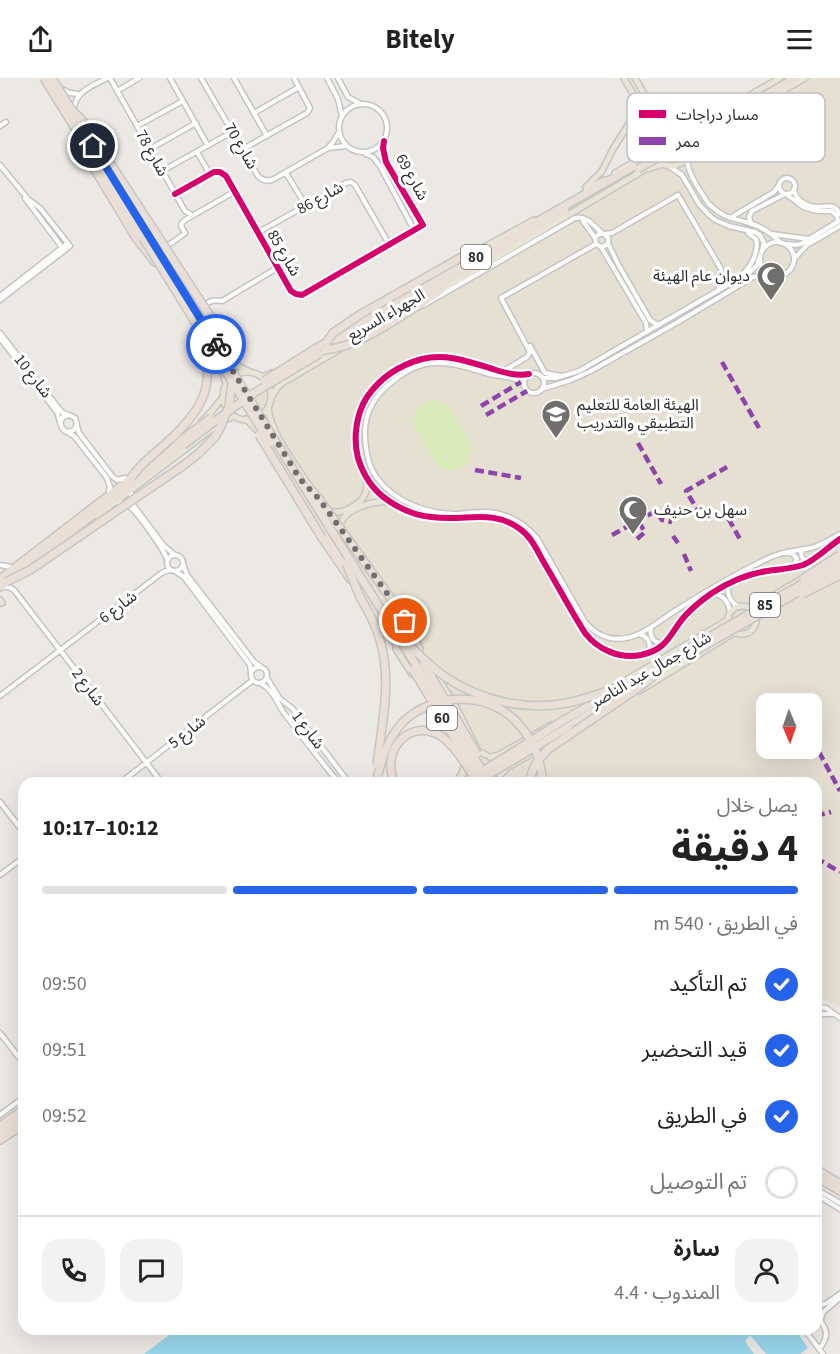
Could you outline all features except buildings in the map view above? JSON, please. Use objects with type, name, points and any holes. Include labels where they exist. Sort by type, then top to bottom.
[{"type":"highway","name":"60","points":[[43,78],[194,320],[230,384],[346,563],[475,777]]},
{"type":"highway","name":"60","points":[[53,78],[393,630],[487,777]]},
{"type":"highway","name":"الجهراء السريع","points":[[760,93],[786,78]]},
{"type":"highway","name":"الجهراء السريع","points":[[769,93],[795,78]]},
{"type":"highway","points":[[51,90],[64,117],[136,238],[155,262]]},
{"type":"highway","points":[[2,583],[30,570],[198,454],[215,437],[221,426],[227,413],[231,392],[230,359],[219,329],[82,120],[71,108]]},
{"type":"highway","name":"الجهراء السريع","points":[[2,583],[128,478],[236,400],[642,162]]},
{"type":"highway","name":"الجهراء السريع","points":[[2,583],[236,405],[326,346],[648,162]]},
{"type":"highway","points":[[441,290],[353,343],[336,348],[326,346],[333,333],[361,314],[460,258],[480,250]]},
{"type":"highway","points":[[128,478],[192,418],[203,396],[207,370],[206,358],[194,320]]},
{"type":"highway","points":[[230,384],[322,538],[368,604]]},
{"type":"highway","points":[[300,479],[319,499],[389,596],[419,649]]},
{"type":"highway","points":[[778,600],[819,567],[840,556]]},
{"type":"highway","points":[[356,557],[468,736],[490,777]]},
{"type":"highway","name":"شارع جمال عبد الناصر","points":[[489,777],[840,562]]},
{"type":"highway","points":[[346,563],[359,596],[378,632],[385,663],[386,703],[377,777]]},
{"type":"highway","points":[[778,600],[806,592],[840,571]]},
{"type":"highway","name":"شارع جمال عبد الناصر","points":[[474,777],[625,685],[778,600]]},
{"type":"highway","points":[[393,630],[434,668],[453,681],[476,693],[509,703],[545,705],[565,703],[625,685]]},
{"type":"highway","points":[[530,777],[535,765],[555,743],[656,674]]},
{"type":"highway","points":[[378,777],[388,743],[405,721],[427,706],[459,699],[481,701],[496,706],[517,722],[526,732],[536,750],[543,777]]},
{"type":"highway","points":[[392,777],[390,768],[394,748],[407,735],[423,731],[432,732],[445,740],[475,777]]},
{"type":"highway","points":[[467,777],[482,771]]},
{"type":"highway","points":[[0,1124],[18,1111]]},
{"type":"highway","points":[[1,1137],[18,1122]]},
{"type":"highway","points":[[1,1137],[18,1127]]},
{"type":"highway","points":[[822,1171],[839,1181]]},
{"type":"highway","points":[[822,1182],[840,1193]]},
{"type":"main road","points":[[43,78],[230,384]]},
{"type":"main road","points":[[53,78],[164,252],[227,357],[240,367],[262,377],[268,384],[271,398],[268,407],[263,414],[246,419],[234,416],[225,406],[223,397],[230,384],[230,378],[236,374],[250,372]]},
{"type":"main road","points":[[624,78],[632,93]]},
{"type":"main road","points":[[635,78],[643,93]]},
{"type":"main road","points":[[754,93],[780,78]]},
{"type":"main road","points":[[779,93],[805,78]]},
{"type":"main road","points":[[581,193],[600,173],[627,127]]},
{"type":"main road","name":"الجهراء السريع","points":[[262,377],[396,297],[634,162]]},
{"type":"main road","points":[[662,162],[666,165],[678,165],[682,162]]},
{"type":"main road","name":"الجهراء السريع","points":[[271,398],[282,383],[644,170],[666,165]]},
{"type":"main road","name":"الجهراء السريع","points":[[2,583],[10,567],[197,425],[223,397]]},
{"type":"main road","points":[[268,407],[270,423],[322,506],[455,705],[478,751],[488,756],[499,767],[500,775]]},
{"type":"main road","points":[[2,583],[15,577],[221,422],[234,416]]},
{"type":"main road","points":[[246,419],[260,432],[463,754],[464,777]]},
{"type":"main road","points":[[322,506],[336,513],[360,501],[367,491],[365,474]]},
{"type":"main road","points":[[343,538],[340,523],[344,517],[363,505],[373,502],[390,502]]},
{"type":"main road","points":[[750,609],[840,556]]},
{"type":"main road","points":[[756,620],[840,571]]},
{"type":"main road","points":[[739,606],[750,609],[756,620],[754,627],[742,634],[735,632],[728,620],[730,613],[739,606]]},
{"type":"main road","points":[[460,777],[467,761],[472,757],[500,755],[728,620]]},
{"type":"main road","points":[[500,775],[508,768],[607,711],[735,632]]},
{"type":"street","name":"شارع 78","points":[[79,94],[108,78],[185,211],[192,215]]},
{"type":"street","points":[[117,91],[139,78]]},
{"type":"street","points":[[170,78],[208,146]]},
{"type":"street","name":"شارع 70","points":[[201,78],[261,179],[271,180],[328,148],[339,132]]},
{"type":"street","points":[[234,78],[267,136]]},
{"type":"street","points":[[243,149],[307,113],[310,108],[294,78]]},
{"type":"street","points":[[327,78],[340,104],[342,116]]},
{"type":"street","points":[[338,78],[348,97],[362,104]]},
{"type":"street","points":[[254,113],[299,87]]},
{"type":"street","points":[[62,89],[79,94],[71,108]]},
{"type":"street","points":[[335,93],[340,93],[344,89]]},
{"type":"street","points":[[137,126],[183,101]]},
{"type":"street","points":[[362,104],[378,109],[385,118],[387,130],[384,141],[372,151],[362,152],[346,146],[339,132],[339,122],[342,116],[350,108],[362,104]]},
{"type":"street","points":[[0,126],[6,122]]},
{"type":"street","points":[[150,149],[196,123]]},
{"type":"street","points":[[162,171],[232,132]]},
{"type":"street","name":"شارع 69","points":[[384,141],[386,162],[423,225]]},
{"type":"street","name":"شارع 70","points":[[328,148],[346,146]]},
{"type":"street","points":[[175,194],[210,174],[197,152]]},
{"type":"street","name":"شارع 69","points":[[362,152],[373,157],[380,166],[414,230]]},
{"type":"street","points":[[380,166],[382,162],[386,162]]},
{"type":"street","points":[[687,162],[706,200],[720,214],[752,224],[771,234],[791,249],[794,259],[789,272],[780,277],[753,277],[590,368],[536,393],[527,391],[516,379],[448,363],[425,364],[403,373],[386,386],[370,409],[365,423],[368,458],[376,476],[386,489],[412,505],[454,514],[495,512],[520,522],[537,538],[589,627],[602,636],[613,638],[626,638],[638,634],[710,589],[773,556],[822,544],[840,534]]},
{"type":"street","points":[[666,165],[682,175],[699,204],[715,220],[750,233],[756,239],[757,249],[752,262],[741,277]]},
{"type":"street","points":[[0,166],[28,199],[40,208],[69,245],[0,298]]},
{"type":"street","points":[[0,166],[63,249]]},
{"type":"street","name":"شارع 85","points":[[210,174],[220,172],[226,176],[277,268],[291,291],[296,294],[302,295],[423,225]]},
{"type":"street","points":[[286,172],[306,206]]},
{"type":"street","points":[[729,218],[774,192],[781,181],[789,179],[793,182],[796,196],[806,204],[817,207],[831,206],[840,214]]},
{"type":"street","name":"شارع 86","points":[[257,233],[346,183],[351,183],[355,185],[389,244]]},
{"type":"street","points":[[779,185],[781,192],[803,207],[817,211],[832,211],[839,223]]},
{"type":"street","points":[[752,224],[749,217],[752,211],[794,189]]},
{"type":"street","points":[[164,252],[165,248],[184,234],[182,223],[234,192]]},
{"type":"street","points":[[595,238],[603,233],[612,233],[678,195],[721,269],[722,280],[716,291]]},
{"type":"street","points":[[699,204],[706,200]]},
{"type":"street","points":[[34,212],[40,208]]},
{"type":"street","points":[[406,310],[426,304],[580,217],[587,219],[607,235],[618,264],[644,315],[647,332]]},
{"type":"street","points":[[583,218],[596,244],[601,247],[644,315],[652,322],[661,324]]},
{"type":"street","points":[[762,250],[770,243],[796,245],[839,223]]},
{"type":"street","points":[[794,259],[807,245],[839,223]]},
{"type":"street","points":[[590,368],[754,268],[764,243],[760,235],[755,232],[737,229]]},
{"type":"street","points":[[601,247],[606,245],[612,233]]},
{"type":"street","points":[[771,234],[809,239]]},
{"type":"street","points":[[502,297],[596,244]]},
{"type":"street","points":[[759,258],[762,269],[771,276]]},
{"type":"street","points":[[210,326],[205,306],[211,301],[222,301],[277,268]]},
{"type":"street","points":[[716,291],[719,297]]},
{"type":"street","points":[[502,297],[530,352],[527,357],[502,372]]},
{"type":"street","points":[[502,297],[545,373],[565,376]]},
{"type":"street","name":"شارع 10","points":[[0,333],[57,412],[60,423]]},
{"type":"street","name":"شارع 10","points":[[0,338],[59,409],[69,415]]},
{"type":"street","points":[[580,373],[550,379],[543,378],[537,373],[517,375],[456,358],[442,357],[425,358],[408,363],[381,381],[362,405],[357,423],[358,458],[373,487],[390,502],[409,513],[449,518],[494,518],[508,522],[521,530],[532,540],[590,639],[598,646],[615,654],[627,656],[656,650],[665,643],[686,615],[711,594],[729,583],[751,574],[791,568],[808,562],[840,539]]},
{"type":"street","points":[[523,384],[525,376],[529,374]]},
{"type":"street","points":[[542,389],[543,378]]},
{"type":"street","points":[[381,381],[386,386]]},
{"type":"street","points":[[109,491],[107,478],[75,437],[62,428],[60,423],[63,417],[69,415],[75,418],[79,434],[112,476],[117,480],[128,478]]},
{"type":"street","points":[[68,432],[74,430],[77,424]]},
{"type":"street","points":[[356,442],[365,442]]},
{"type":"street","points":[[115,502],[123,503],[132,509],[162,549],[171,569],[184,577],[250,665],[252,680],[262,684],[267,678],[267,672],[254,662],[187,575],[182,559],[164,546],[134,506],[131,500],[131,490]]},
{"type":"street","points":[[409,513],[413,509],[412,505]]},
{"type":"street","points":[[430,516],[430,512],[433,511]]},
{"type":"street","points":[[802,549],[801,557],[808,562]]},
{"type":"street","points":[[785,552],[796,557],[797,560],[791,568]]},
{"type":"street","points":[[167,559],[175,555]]},
{"type":"street","points":[[171,569],[180,569],[183,564]]},
{"type":"street","points":[[0,565],[10,567]]},
{"type":"street","name":"شارع 6","points":[[0,696],[68,642],[171,569]]},
{"type":"street","points":[[14,590],[15,577]]},
{"type":"street","points":[[2,583],[14,590]]},
{"type":"street","points":[[729,583],[728,594],[739,606]]},
{"type":"street","name":"شارع 2","points":[[14,590],[158,777]]},
{"type":"street","points":[[711,594],[722,596],[730,613]]},
{"type":"street","points":[[651,627],[651,636],[654,641],[659,644],[665,643]]},
{"type":"street","points":[[638,634],[645,636],[649,641],[650,647],[647,653]]},
{"type":"street","points":[[251,673],[255,668],[261,667]]},
{"type":"street","name":"شارع 1","points":[[267,678],[280,699],[292,708],[344,777]]},
{"type":"street","name":"شارع 5","points":[[128,777],[252,680]]},
{"type":"street","name":"شارع 1","points":[[262,684],[275,697],[284,713],[334,777]]},
{"type":"street","points":[[284,713],[286,708],[292,708]]},
{"type":"street","points":[[0,802],[18,825]]},
{"type":"street","points":[[0,875],[18,862]]},
{"type":"street","points":[[822,1008],[840,1018]]},
{"type":"street","points":[[822,1014],[833,1014]]},
{"type":"street","points":[[0,1033],[18,1056]]},
{"type":"street","points":[[0,1115],[18,1102]]},
{"type":"street","points":[[822,1194],[840,1209]]},
{"type":"street","points":[[822,1196],[840,1203]]},
{"type":"street","points":[[822,1305],[840,1294]]},
{"type":"street","points":[[822,1315],[840,1298]]},
{"type":"street","points":[[819,1349],[826,1342],[827,1333],[822,1323]]},
{"type":"street","points":[[808,1335],[823,1354]]},
{"type":"shaded area","name":"الهيئة العامة للتعليم التطبيقي والتدريب","points":[[791,78],[840,78],[840,1006],[822,999],[822,777],[482,777],[244,397],[326,342],[643,162],[825,162],[825,93],[765,93]]},
{"type":"green space","points":[[433,400],[448,404],[475,451],[466,464],[458,469],[448,470],[437,465],[415,428],[415,413],[420,406]]},
{"type":"water","points":[[169,1335],[750,1335],[745,1341],[754,1354],[144,1354]]},
{"type":"water","points":[[750,1335],[799,1335],[808,1348],[800,1354],[766,1354]]},
{"type":"marked path","points":[[722,362],[759,428]]},
{"type":"marked path","points":[[481,406],[521,382]]},
{"type":"marked path","points":[[486,415],[527,391]]},
{"type":"marked path","points":[[638,443],[661,484]]},
{"type":"marked path","points":[[695,516],[697,509],[686,491],[727,467]]},
{"type":"marked path","points":[[475,470],[521,478]]},
{"type":"marked path","points":[[722,507],[741,541]]},
{"type":"marked path","points":[[612,535],[656,511],[662,520],[672,522]]},
{"type":"marked path","points":[[637,539],[645,532],[638,521]]},
{"type":"marked path","points":[[673,536],[678,543]]},
{"type":"marked path","points":[[684,554],[691,571]]},
{"type":"marked path","points":[[822,758],[840,791]]},
{"type":"marked path","points":[[822,814],[831,812]]},
{"type":"marked path","points":[[822,862],[840,872]]},
{"type":"cycle path","points":[[175,194],[214,172],[220,172],[226,176],[291,291],[302,295],[423,225],[386,162],[384,141]]},
{"type":"cycle path","points":[[529,374],[506,373],[467,361],[440,357],[422,359],[406,365],[391,373],[378,384],[363,404],[356,427],[358,458],[365,475],[376,491],[409,512],[441,518],[495,518],[520,529],[535,546],[585,633],[596,644],[610,652],[633,656],[657,649],[667,641],[690,610],[718,589],[752,574],[808,563],[840,539]]},
{"type":"way so far","points":[[216,344],[300,479],[319,499],[405,621]]},
{"type":"place","name":"ديوان عام الهيئة","points":[[771,302]]},
{"type":"place","name":"الهيئة العامة للتعليم التطبيقي والتدريب","points":[[556,440]]},
{"type":"place","name":"سهل بن حنيف","points":[[633,536]]},
{"type":"route","points":[[93,146],[216,344]]}]
